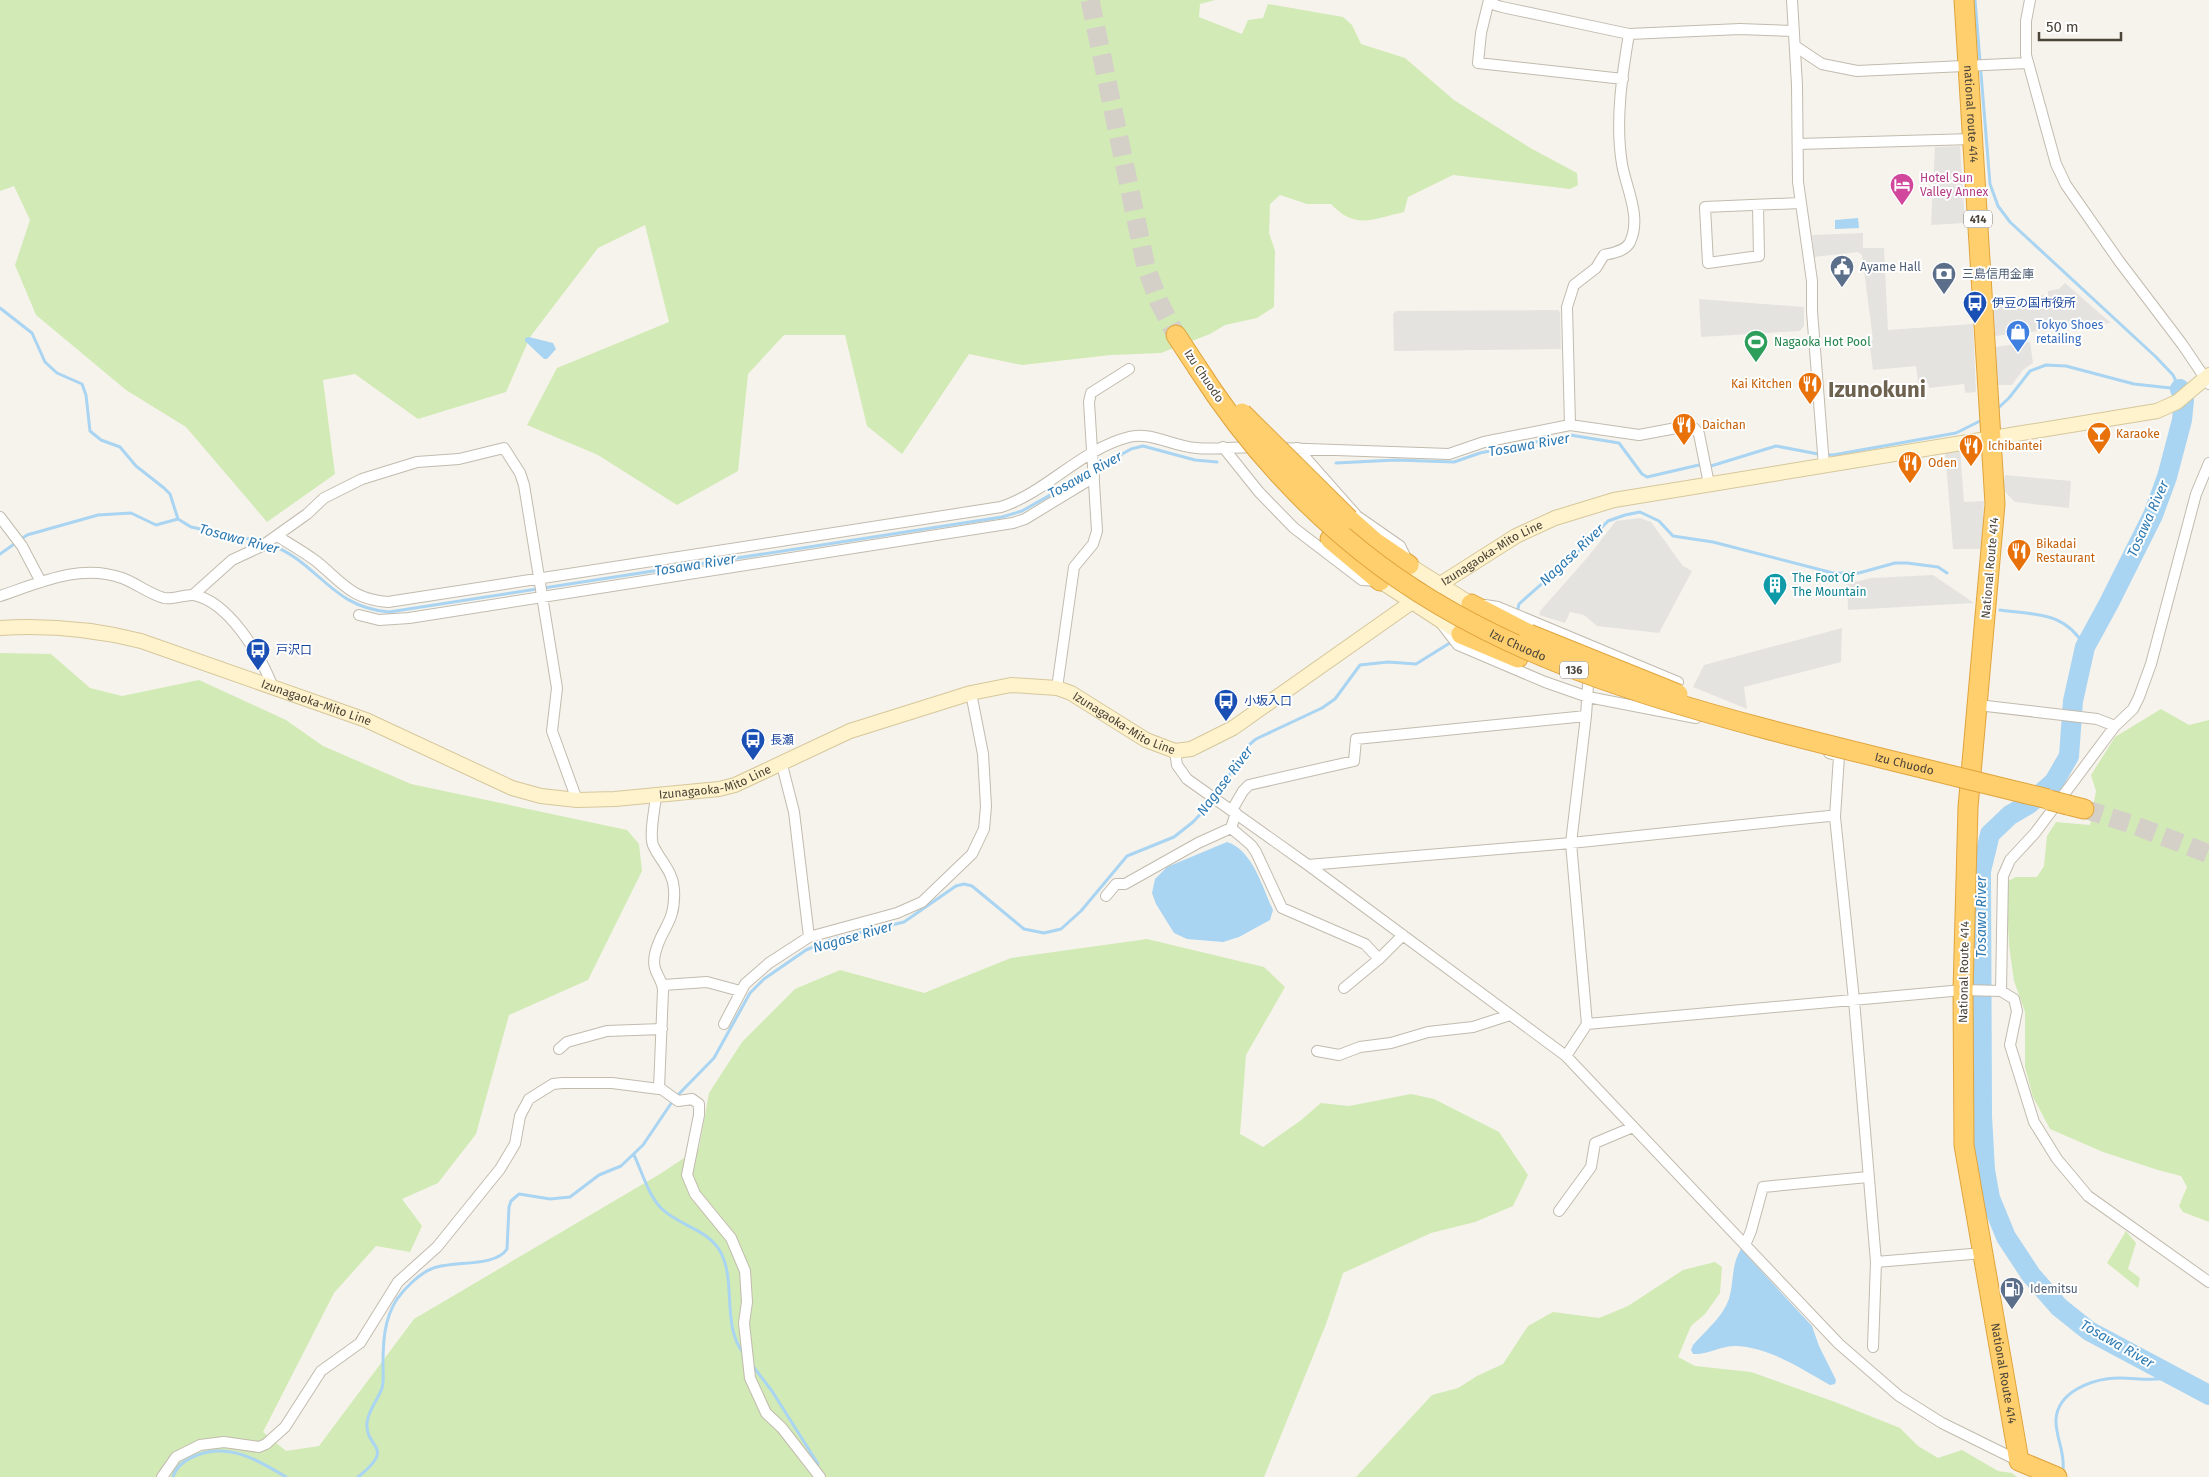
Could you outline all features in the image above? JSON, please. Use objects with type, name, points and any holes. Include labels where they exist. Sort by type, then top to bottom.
[{"type":"highway","name":"national route 414","points":[[1964,0],[1970,66],[1973,139],[1993,437]]},
{"type":"highway","name":"Izu Chuodo","points":[[1178,333],[1202,370],[1239,427],[1304,499],[1362,552],[1392,574],[1453,612],[1498,637],[1575,670],[1677,704],[1805,739],[2064,799],[1698,704],[1631,683],[1546,651],[1479,619],[1420,584],[1365,546],[1301,488],[1244,423],[1202,370]]},
{"type":"highway","points":[[1202,370],[1214,403],[1236,437],[1270,479],[1330,539],[1380,581]]},
{"type":"highway","points":[[1226,398],[1349,519],[1375,542],[1409,566]]},
{"type":"highway","name":"National Route 414","points":[[1993,437],[1995,504],[1968,807],[1964,1145],[2019,1461]]},
{"type":"highway","points":[[1471,604],[1529,634],[1668,689],[1698,704]]},
{"type":"highway","points":[[1461,634],[1585,683],[1677,704]]},
{"type":"highway","points":[[2019,1461],[2058,1477]]},
{"type":"main road","name":"Izunagaoka-Mito Line","points":[[0,628],[69,627],[107,632],[140,641],[272,685],[366,720],[512,788],[541,796],[577,800],[656,796],[719,789],[735,785],[782,765],[850,731],[971,694],[1010,685],[1057,688],[1084,700],[1146,740],[1175,751],[1191,749],[1205,744],[1233,728],[1412,602],[1516,536],[1555,518],[1614,500],[2157,411],[2177,402],[2208,379]]},
{"type":"main road","points":[[1409,566],[1471,604]]},
{"type":"main road","points":[[1380,581],[1461,634]]},
{"type":"street","points":[[1490,0],[1495,5],[1502,7],[1629,34],[1740,29],[1793,31]]},
{"type":"street","points":[[1490,0],[1481,34],[1478,63],[1623,79]]},
{"type":"street","points":[[1792,0],[1800,203],[1812,281],[1813,333],[1824,466]]},
{"type":"street","points":[[2030,0],[2025,38],[2028,64],[2052,153],[2066,185],[2118,261],[2208,379]]},
{"type":"street","points":[[1570,424],[1568,307],[1572,289],[1596,268],[1604,255],[1624,249],[1630,244],[1632,235],[1632,202],[1622,162],[1620,109],[1629,34]]},
{"type":"street","points":[[1795,46],[1812,60],[1822,64],[1857,71],[2028,64]]},
{"type":"street","points":[[1798,144],[1973,139]]},
{"type":"street","points":[[1758,205],[1759,256],[1708,263],[1705,206],[1800,203]]},
{"type":"street","points":[[1057,688],[1074,567],[1093,544],[1098,531],[1089,402],[1091,393],[1129,369]]},
{"type":"street","points":[[277,536],[316,561],[346,588],[364,599],[388,602],[540,580],[1001,506],[1020,499],[1092,456],[1130,436],[1144,436],[1197,448],[1297,448],[1449,454],[1484,442],[1570,424],[1627,434],[1638,434],[1679,426],[1694,428],[1699,434],[1709,484]]},
{"type":"street","points":[[1223,447],[1259,492],[1294,528],[1362,580],[1380,581]]},
{"type":"street","points":[[193,595],[232,560],[262,546],[324,498],[362,479],[417,462],[459,459],[504,448],[520,473],[524,485],[557,688],[552,731],[577,800]]},
{"type":"street","points":[[1297,448],[1357,516],[1400,546],[1409,566]]},
{"type":"street","points":[[1996,991],[2003,876],[2010,860],[2036,833],[2115,726],[2133,708],[2140,697],[2151,664],[2193,503],[2209,463]]},
{"type":"street","points":[[359,615],[379,620],[399,619],[1013,523],[1025,519],[1094,476]]},
{"type":"street","points":[[0,517],[22,546],[40,582]]},
{"type":"street","points":[[0,596],[63,574],[109,574],[123,578],[165,598],[193,595],[221,608],[238,627],[264,666],[272,685]]},
{"type":"street","points":[[1471,604],[1498,607],[1590,647],[1678,682]]},
{"type":"street","points":[[1439,620],[1458,645],[1545,682],[1588,697],[1694,718],[1840,756],[1835,818],[1854,1000],[1876,1262],[1873,1347]]},
{"type":"street","points":[[1566,1056],[1587,1024],[1571,843],[1588,697],[1590,647]]},
{"type":"street","points":[[724,1024],[744,984],[769,963],[809,937],[897,913],[922,902],[972,854],[984,829],[986,806],[983,754],[971,694]]},
{"type":"street","points":[[1978,705],[2097,719],[2115,726]]},
{"type":"street","points":[[1231,828],[1234,812],[1243,791],[1249,785],[1354,761],[1356,739],[1586,716]]},
{"type":"street","points":[[1175,751],[1180,771],[1206,793],[1308,865],[1566,1056],[1839,1344],[1899,1396],[1942,1423],[2019,1461]]},
{"type":"street","points":[[782,765],[794,812],[809,937]]},
{"type":"street","points":[[656,796],[653,844],[668,869],[674,888],[673,915],[655,955],[655,974],[663,985],[660,1088]]},
{"type":"street","points":[[1308,865],[1571,843],[1830,816],[1835,818]]},
{"type":"street","points":[[1106,896],[1116,884],[1126,884],[1192,846],[1231,828]]},
{"type":"street","points":[[1231,828],[1251,845],[1256,852],[1282,908],[1365,944],[1379,959]]},
{"type":"street","points":[[1344,988],[1379,959],[1403,935]]},
{"type":"street","points":[[663,985],[707,982],[740,991]]},
{"type":"street","points":[[1587,1024],[1967,990],[1996,991],[2014,999],[2017,1011],[2010,1045],[2034,1122],[2058,1160],[2088,1196],[2209,1282]]},
{"type":"street","points":[[1317,1051],[1339,1055],[1360,1048],[1391,1043],[1428,1032],[1473,1027],[1510,1015]]},
{"type":"street","points":[[559,1049],[568,1042],[607,1031],[662,1029]]},
{"type":"street","points":[[162,1477],[176,1457],[200,1445],[224,1442],[259,1447],[266,1444],[285,1427],[321,1370],[360,1343],[394,1287],[437,1247],[500,1170],[515,1144],[520,1116],[529,1099],[553,1084],[563,1083],[612,1083],[656,1090],[660,1088]]},
{"type":"street","points":[[660,1088],[675,1098],[696,1101],[700,1108],[688,1166],[689,1184],[702,1205],[731,1238],[745,1271],[747,1302],[744,1323],[750,1378],[766,1413],[782,1428],[820,1477]]},
{"type":"street","points":[[1558,1211],[1591,1166],[1595,1143],[1633,1127]]},
{"type":"street","points":[[1745,1245],[1751,1231],[1763,1187],[1868,1177]]},
{"type":"street","points":[[1876,1262],[1982,1253]]},
{"type":"green space","points":[[0,0],[1215,0],[1200,4],[1199,17],[1242,34],[1248,20],[1263,18],[1268,4],[1343,17],[1352,25],[1361,44],[1405,58],[1454,100],[1532,149],[1577,173],[1578,185],[1570,189],[1453,175],[1408,197],[1404,212],[1365,220],[1356,220],[1348,217],[1331,204],[1307,204],[1280,195],[1270,204],[1269,233],[1275,251],[1274,307],[1257,318],[1225,325],[1210,334],[1161,353],[1111,355],[1022,365],[969,354],[902,454],[867,426],[845,335],[784,335],[748,374],[738,471],[677,505],[598,455],[527,425],[557,368],[669,322],[645,225],[598,248],[530,337],[506,392],[418,419],[355,374],[323,380],[335,474],[267,522],[186,427],[126,390],[36,315],[15,265],[30,220],[14,186],[0,191]]},
{"type":"green space","points":[[0,653],[51,654],[90,688],[122,696],[199,680],[286,720],[323,746],[411,784],[627,830],[639,844],[642,871],[588,980],[509,1015],[476,1134],[438,1183],[402,1199],[422,1226],[410,1252],[376,1246],[334,1293],[263,1432],[286,1451],[319,1446],[414,1319],[660,1174],[699,1148],[709,1093],[742,1042],[795,989],[840,970],[924,993],[1011,958],[1147,939],[1264,967],[1285,987],[1246,1055],[1240,1134],[1263,1147],[1300,1121],[1321,1103],[1349,1106],[1411,1094],[1434,1099],[1499,1132],[1528,1175],[1513,1206],[1475,1222],[1431,1233],[1343,1273],[1326,1324],[1264,1477],[0,1477]]},
{"type":"green space","points":[[2161,709],[2189,725],[2209,720],[2209,1222],[2183,1212],[2179,1206],[2187,1187],[2181,1176],[2103,1152],[2050,1129],[2033,1097],[2025,1067],[2025,1012],[2014,981],[2009,945],[2006,882],[2016,877],[2037,877],[2044,866],[2047,836],[2056,822],[2090,825],[2096,791],[2091,775],[2115,737]]},
{"type":"green space","points":[[2126,1231],[2136,1243],[2128,1269],[2140,1278],[2138,1288],[2107,1263]]},
{"type":"green space","points":[[1715,1262],[1722,1267],[1720,1293],[1705,1314],[1691,1326],[1678,1357],[1695,1366],[1751,1372],[1900,1428],[1918,1446],[1938,1458],[1962,1450],[1998,1471],[2012,1473],[2017,1477],[1356,1477],[1432,1395],[1458,1388],[1477,1376],[1503,1364],[1528,1326],[1553,1312],[1599,1318],[1628,1306],[1683,1270]]},
{"type":"shaded area","points":[[1960,146],[1965,223],[1931,225],[1935,147]]},
{"type":"shaded area","points":[[1863,233],[1863,248],[1884,248],[1888,330],[1973,324],[1976,392],[1965,393],[1964,384],[1929,388],[1928,383],[1918,383],[1916,366],[1873,370],[1869,340],[1873,340],[1862,255],[1858,252],[1814,257],[1812,235]]},
{"type":"shaded area","points":[[2065,283],[2111,323],[1995,336],[1991,300],[2048,295],[2048,291],[2059,289]]},
{"type":"shaded area","points":[[1699,299],[1804,307],[1804,326],[1800,331],[1701,337]]},
{"type":"shaded area","points":[[1558,310],[1560,312],[1561,349],[1394,351],[1393,314],[1396,311]]},
{"type":"shaded area","points":[[2030,342],[2033,363],[2023,370],[2012,385],[1998,385],[1995,347]]},
{"type":"shaded area","points":[[1960,449],[1964,502],[1984,501],[1982,549],[1953,549],[1945,451]]},
{"type":"shaded area","points":[[2005,475],[2071,481],[2069,508],[2015,502],[2003,490]]},
{"type":"shaded area","points":[[1640,518],[1651,522],[1683,566],[1692,571],[1659,633],[1597,626],[1584,615],[1570,612],[1565,623],[1539,615],[1540,611],[1587,558],[1616,521]]},
{"type":"shaded area","points":[[1933,575],[1974,603],[1848,610],[1847,584],[1871,578]]},
{"type":"shaded area","points":[[1842,628],[1841,662],[1744,687],[1747,709],[1693,687],[1704,665]]},
{"type":"water","points":[[1858,218],[1859,228],[1835,229],[1835,220]]},
{"type":"water","points":[[529,337],[553,343],[556,349],[547,359],[544,359],[525,341],[525,338]]},
{"type":"water","points":[[1227,842],[1236,846],[1244,853],[1256,871],[1273,910],[1270,920],[1239,937],[1223,942],[1187,939],[1174,933],[1156,904],[1152,893],[1155,879],[1167,867]]},
{"type":"water","points":[[1741,1249],[1812,1326],[1819,1346],[1836,1380],[1835,1384],[1830,1385],[1785,1360],[1748,1347],[1730,1346],[1693,1354],[1691,1350],[1693,1345],[1718,1318],[1726,1306],[1731,1293],[1734,1267]]},
{"type":"waterway","points":[[1975,0],[1990,184],[1998,206],[2010,222],[2156,357],[2173,375],[2179,388]]},
{"type":"waterway","points":[[0,308],[32,333],[45,362],[57,373],[82,384],[86,395],[90,431],[101,440],[120,447],[136,466],[164,488],[170,494],[178,519]]},
{"type":"waterway","name":"Tosawa River","points":[[1995,411],[2009,398],[2030,371],[2046,365],[2066,366],[2134,384],[2180,389]]},
{"type":"waterway","name":"Tosawa River","points":[[2180,389],[2184,400],[2182,420],[2167,477],[2153,515],[2085,647],[2073,701],[2069,756],[2054,782],[2029,804],[2010,815],[1990,834],[1981,871],[1982,1116],[1985,1170],[1990,1198],[2006,1237],[2031,1275],[2059,1307],[2089,1331],[2209,1395]]},
{"type":"waterway","name":"Tosawa River","points":[[1336,463],[1396,460],[1454,462],[1480,453],[1570,435],[1619,443],[1642,474],[1647,477],[1699,465],[1711,466],[1776,446],[1833,455],[1956,433],[1984,419]]},
{"type":"waterway","name":"Tosawa River","points":[[269,544],[301,562],[353,602],[389,612],[1002,517],[1022,511],[1131,449],[1143,446],[1195,460],[1217,462]]},
{"type":"waterway","name":"Nagase River","points":[[1517,613],[1519,604],[1580,550],[1608,521],[1640,512],[1659,521],[1673,536],[1713,542],[1833,573],[1859,573],[1895,563],[1938,567],[1947,573]]},
{"type":"waterway","points":[[0,554],[27,535],[98,515],[131,513],[156,525],[178,519]]},
{"type":"waterway","name":"Tosawa River","points":[[178,519],[191,527],[263,542]]},
{"type":"waterway","name":"Nagase River","points":[[2000,610],[2037,614],[2059,621],[2077,635],[2085,647]]},
{"type":"waterway","name":"Nagase River","points":[[358,1477],[376,1459],[376,1448],[370,1438],[367,1423],[369,1414],[383,1385],[385,1331],[389,1315],[400,1295],[417,1278],[431,1269],[440,1266],[483,1261],[501,1255],[507,1249],[509,1207],[511,1201],[519,1194],[550,1199],[570,1197],[599,1175],[621,1166],[643,1145],[674,1099],[714,1058],[750,993],[764,979],[806,950],[830,940],[904,922],[956,886],[964,884],[972,886],[1024,929],[1044,933],[1061,929],[1081,911],[1127,856],[1174,837],[1193,822],[1210,804],[1250,744],[1256,739],[1322,708],[1335,699],[1360,665],[1388,662],[1416,664],[1453,641]]},
{"type":"waterway","points":[[634,1155],[657,1204],[669,1215],[708,1238],[720,1251],[728,1276],[733,1330],[737,1343],[744,1354]]},
{"type":"waterway","points":[[752,1365],[772,1391],[818,1464]]},
{"type":"waterway","points":[[2063,1469],[2063,1456],[2056,1419],[2062,1402],[2069,1395],[2077,1389],[2103,1379],[2161,1379],[2174,1377]]},
{"type":"waterway","name":"Nagase River","points":[[173,1477],[181,1464],[195,1456],[219,1451],[231,1452],[254,1459],[286,1477]]},
{"type":"tunnel","points":[[1090,0],[1146,267],[1159,302],[1176,335]]},
{"type":"tunnel","points":[[2084,809],[2134,825],[2209,854]]},
{"type":"place","name":"Hotel Sun Valley Annex","points":[[1902,206]]},
{"type":"place","name":"Ayame Hall","points":[[1842,288]]},
{"type":"place","name":"三島信用金庫","points":[[1944,295]]},
{"type":"place","name":"伊豆の国市役所","points":[[1975,324]]},
{"type":"place","name":"Tokyo Shoes retailing","points":[[2018,353]]},
{"type":"place","name":"Nagaoka Hot Pool","points":[[1756,363]]},
{"type":"place","name":"Kai Kitchen","points":[[1810,405]]},
{"type":"place","name":"Daichan","points":[[1684,446]]},
{"type":"place","name":"Karaoke","points":[[2099,455]]},
{"type":"place","name":"Ichibantei","points":[[1971,467]]},
{"type":"place","name":"Oden","points":[[1910,484]]},
{"type":"place","name":"Bikadai Restaurant","points":[[2019,572]]},
{"type":"place","name":"The Foot Of The Mountain","points":[[1775,606]]},
{"type":"place","name":"戸沢口","points":[[258,671]]},
{"type":"place","name":"小坂入口","points":[[1226,722]]},
{"type":"place","name":"長瀬","points":[[753,761]]},
{"type":"place","name":"Idemitsu","points":[[2012,1310]]},
{"type":"district","name":"Izunokuni","points":[[1877,389]]}]
